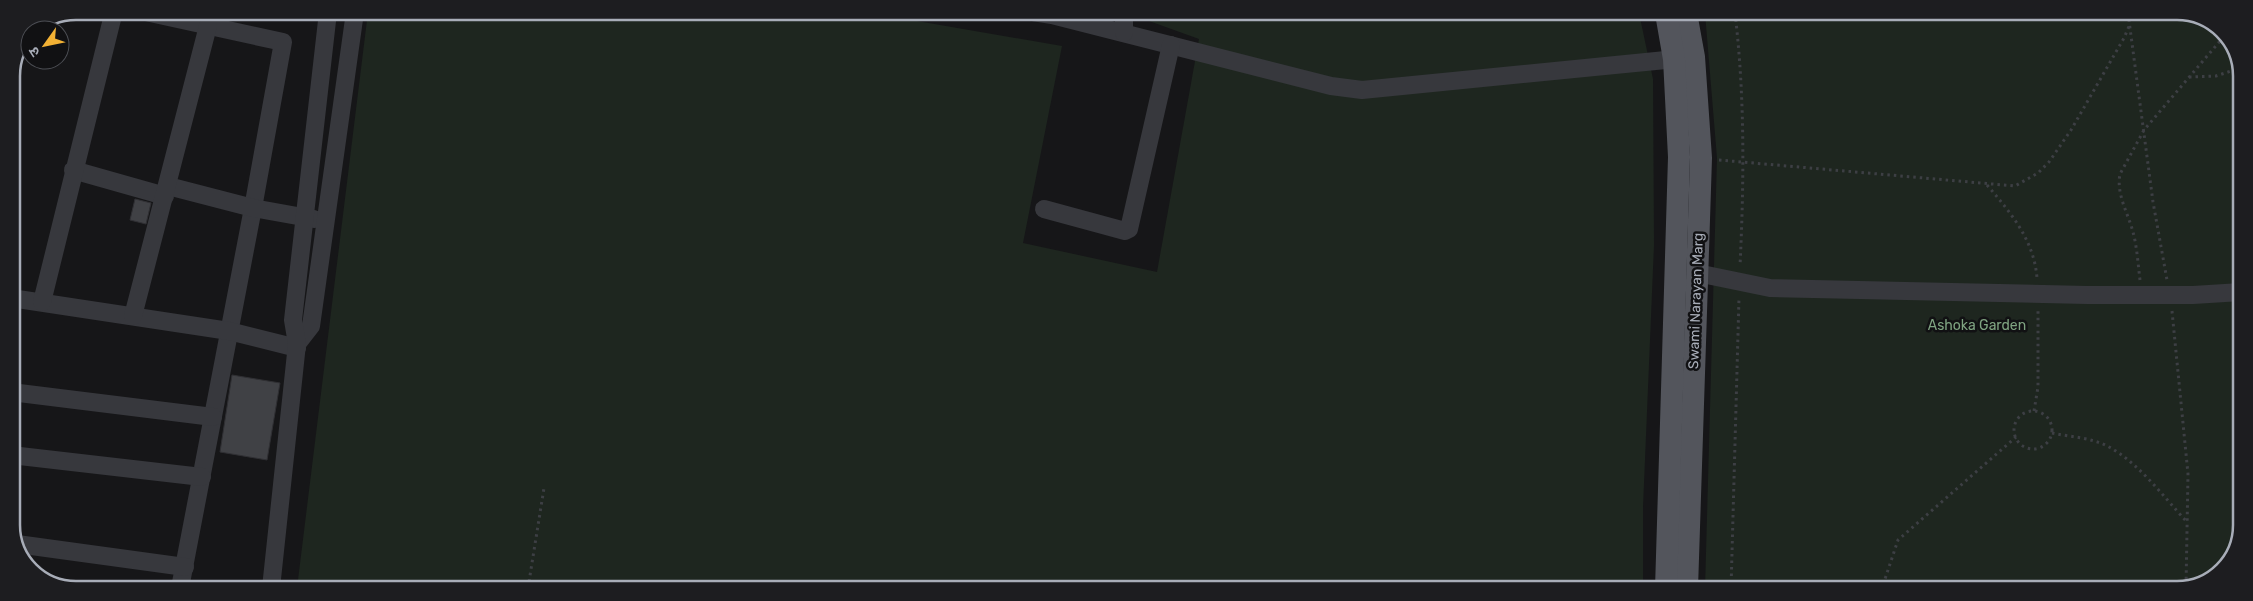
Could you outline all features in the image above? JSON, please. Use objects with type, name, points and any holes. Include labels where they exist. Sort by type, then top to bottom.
[{"type":"main road","name":"Swami Narayan Marg","points":[[1669,20],[1684,58],[1701,158],[1687,581]]},
{"type":"main road","name":"Swami Narayan Marg","points":[[1666,581],[1679,157],[1686,20]]},
{"type":"street","points":[[42,302],[73,170],[112,20]]},
{"type":"street","points":[[181,20],[283,42],[181,581]]},
{"type":"street","points":[[272,581],[297,346],[293,320],[327,20]]},
{"type":"street","points":[[297,346],[311,326],[354,20]]},
{"type":"street","points":[[1068,20],[1346,89],[1362,90],[1684,58]]},
{"type":"street","points":[[1124,20],[1124,33]]},
{"type":"street","points":[[134,316],[208,26]]},
{"type":"street","points":[[1044,209],[1125,230],[1129,229],[1171,45]]},
{"type":"street","points":[[73,170],[167,191],[305,216],[325,222]]},
{"type":"street","points":[[1697,273],[1770,288],[2142,295],[2233,292]]},
{"type":"street","points":[[20,299],[229,331],[297,346]]},
{"type":"street","points":[[20,393],[213,417]]},
{"type":"street","points":[[20,456],[202,477]]},
{"type":"street","points":[[24,545],[184,567]]},
{"type":"path","points":[[1731,581],[1744,163],[1736,20]]},
{"type":"path","points":[[2129,20],[2153,202],[2170,295],[2188,474],[2186,580]]},
{"type":"path","points":[[1701,158],[2015,186],[2038,173],[2049,162],[2070,130],[2124,38],[2130,24]]},
{"type":"path","points":[[2142,295],[2133,233],[2118,182],[2125,162],[2144,130],[2220,41]]},
{"type":"path","points":[[2189,77],[2216,76],[2233,70]]},
{"type":"path","points":[[1987,185],[2014,216],[2031,246],[2036,261],[2038,387],[2034,411]]},
{"type":"path","points":[[2034,411],[2041,412],[2050,421],[2052,434],[2046,444],[2036,449],[2024,447],[2016,437],[2015,425],[2022,414],[2034,411]]},
{"type":"path","points":[[2052,434],[2095,441],[2117,451],[2146,477],[2186,521]]},
{"type":"path","points":[[1884,581],[1898,540],[2016,437]]},
{"type":"path","points":[[529,581],[544,488]]},
{"type":"green space","points":[[367,20],[911,20],[1062,46],[1023,243],[1157,272],[1199,39],[1146,20],[1640,20],[1653,79],[1654,245],[1643,507],[1643,581],[298,581]]},
{"type":"green space","name":"Ashoka Garden","points":[[1706,20],[2184,20],[2198,24],[2214,34],[2224,45],[2229,55],[2233,72],[2233,532],[2224,556],[2205,573],[2184,581],[1705,581],[1717,158]]},
{"type":"building","points":[[135,199],[151,203],[146,224],[130,220]]},
{"type":"building","points":[[232,375],[280,383],[267,460],[220,452]]}]
